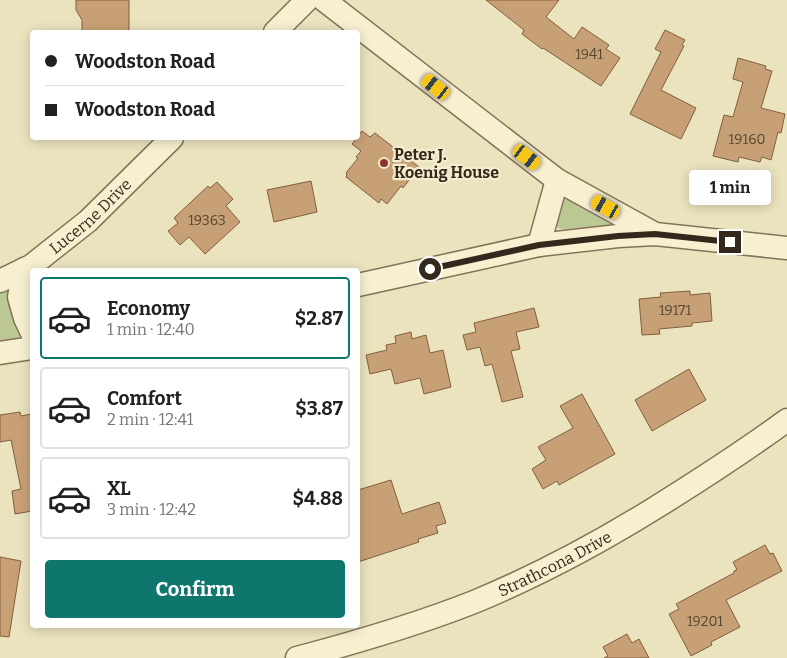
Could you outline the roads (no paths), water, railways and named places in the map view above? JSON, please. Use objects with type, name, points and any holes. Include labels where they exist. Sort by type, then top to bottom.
[{"type":"street","points":[[277,30],[307,0]]},
{"type":"street","points":[[324,0],[557,180],[655,234]]},
{"type":"street","name":"Lucerne Drive","points":[[0,281],[31,266],[88,220],[170,140]]},
{"type":"street","points":[[539,245],[557,180]]},
{"type":"street","points":[[360,285],[539,245],[618,236],[655,234],[787,248]]},
{"type":"street","points":[[24,269],[19,297],[30,329]]},
{"type":"street","points":[[0,353],[30,348]]},
{"type":"street","name":"Strathcona Drive","points":[[297,658],[364,641],[428,620],[474,602],[558,563],[608,536],[686,489],[787,420]]},
{"type":"place","name":"Peter J. Koenig House","points":[[384,163]]}]
